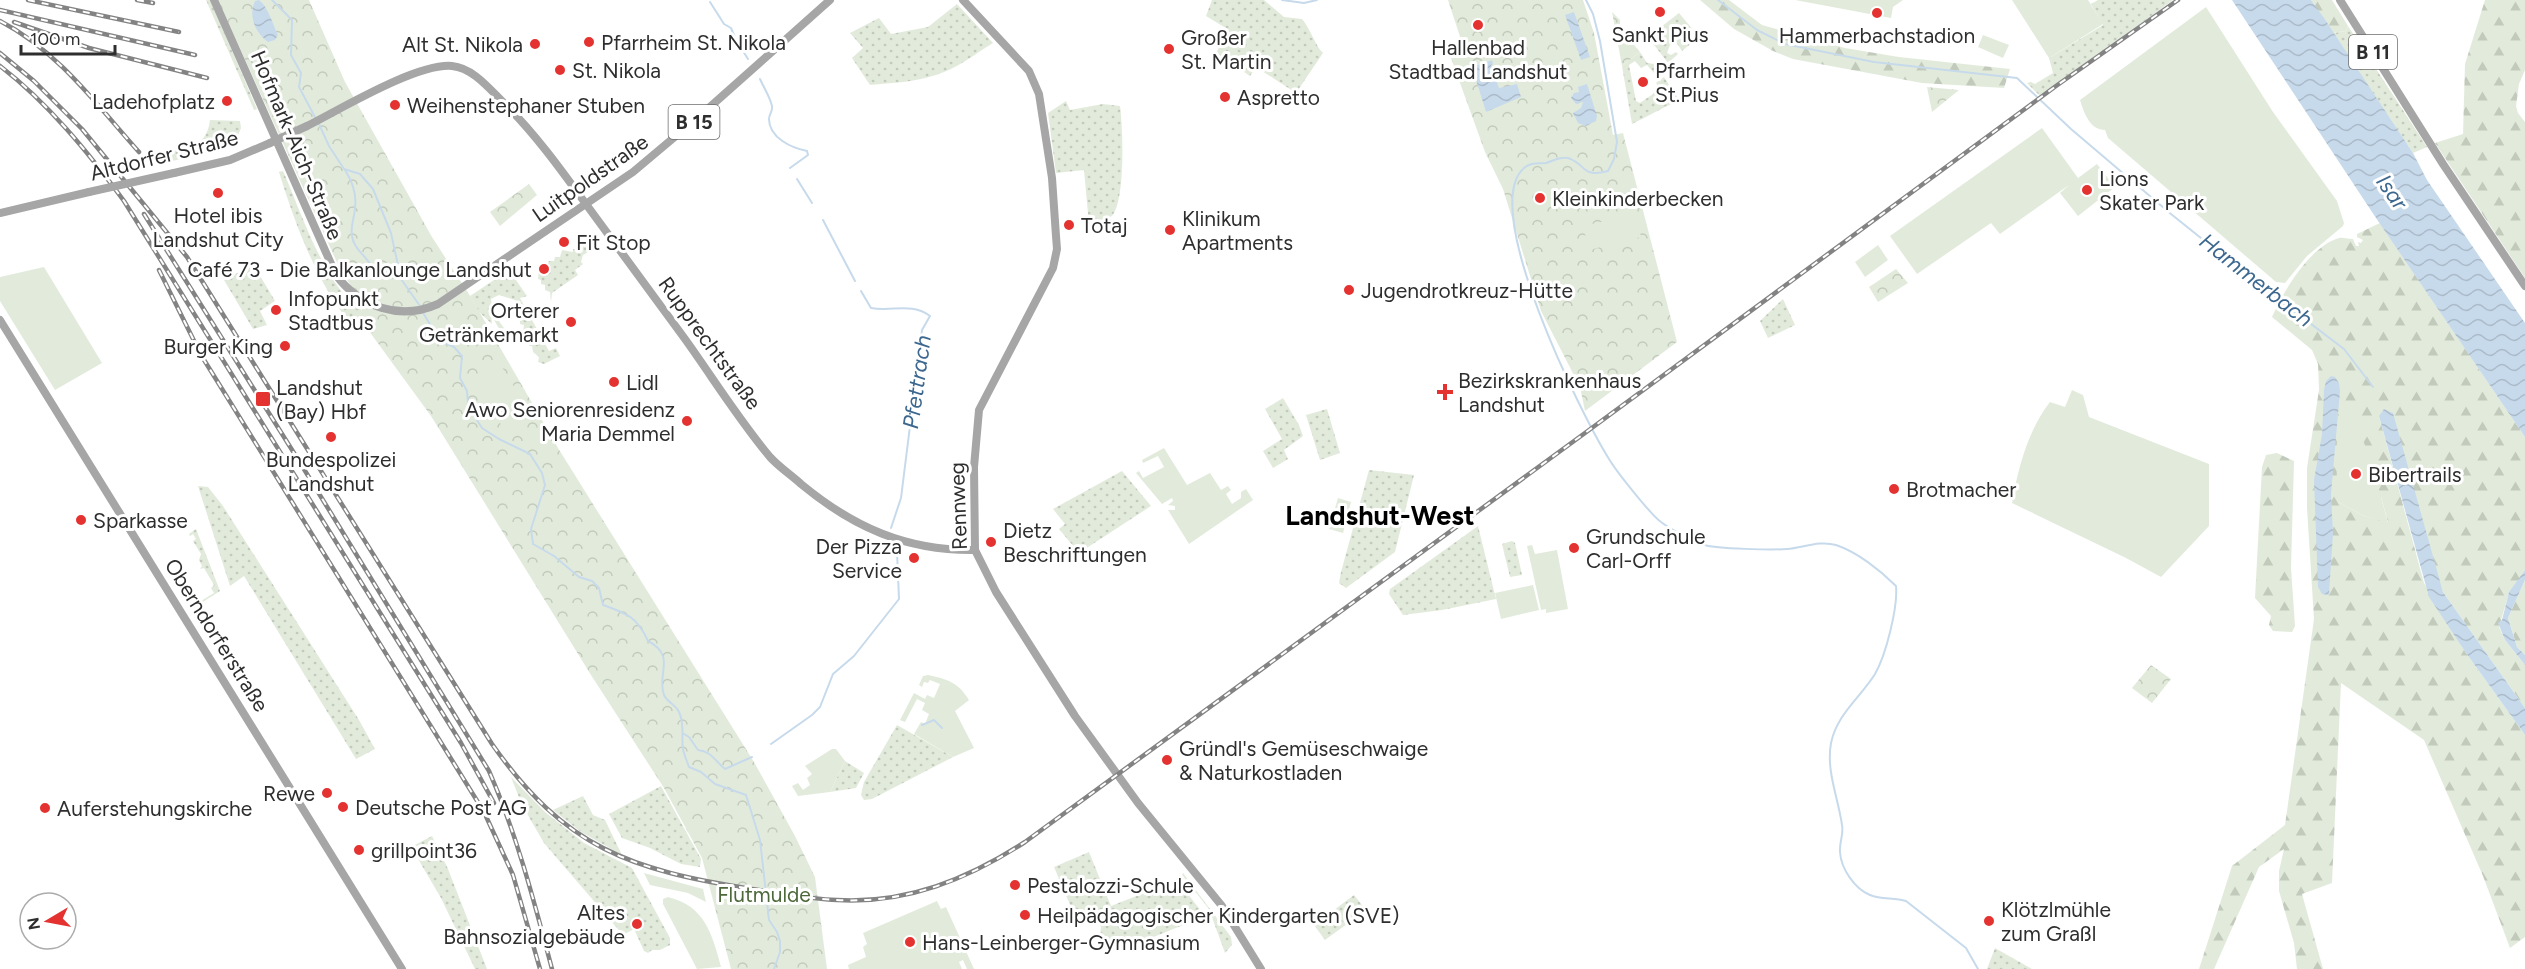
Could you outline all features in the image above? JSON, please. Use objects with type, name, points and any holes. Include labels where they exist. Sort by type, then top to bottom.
[{"type":"main road","name":"Hofmark-Aich-Straße","points":[[214,0],[329,263],[341,282],[358,297],[384,309],[413,311],[438,304],[472,282]]},
{"type":"main road","name":"Luitpoldstraße","points":[[472,282],[633,172],[830,0]]},
{"type":"main road","name":"Rennweg","points":[[963,0],[1029,71],[1037,87],[1052,178],[1057,249],[1053,268],[979,410],[974,467],[975,550],[996,592],[1075,716],[1134,798],[1222,906],[1261,969]]},
{"type":"main road","name":"B 11","points":[[2340,0],[2443,164],[2525,286]]},
{"type":"main road","name":"Altdorfer Straße","points":[[0,213],[230,160],[270,143],[402,78],[433,67],[454,66],[472,72]]},
{"type":"main road","name":"Rupprechtstraße","points":[[472,72],[528,129],[586,204],[764,448],[780,466],[822,500],[864,527],[903,541],[932,548],[975,550]]},
{"type":"main road","name":"Oberndorferstraße","points":[[0,320],[402,969]]},
{"type":"green space","points":[[206,0],[210,0],[257,109],[254,110]]},
{"type":"green space","name":"Flutmulde","points":[[218,0],[309,0],[345,82],[432,237],[472,299],[558,448],[754,762],[795,836],[815,877],[827,969],[731,969],[702,858],[664,788],[591,675],[431,416],[358,316],[362,310],[358,297],[339,267]]},
{"type":"green space","points":[[1212,0],[1264,0],[1284,17],[1302,19],[1323,53],[1296,93],[1256,67],[1250,76],[1216,53],[1229,30],[1206,16]]},
{"type":"green space","points":[[1448,0],[1583,0],[1594,33],[1613,135],[1623,133],[1677,342],[1585,411],[1580,387],[1541,311],[1503,189],[1485,152],[1451,58],[1465,52]]},
{"type":"green space","points":[[1700,0],[1729,0],[1762,25],[1845,48],[1899,57],[2010,69],[2004,88],[1922,83],[1793,59],[1773,51],[1734,29]]},
{"type":"green space","name":"Hammerbachstadion","points":[[1795,0],[1903,0],[1893,7],[1891,18]]},
{"type":"green space","points":[[2012,0],[2088,0],[2103,24],[2049,58]]},
{"type":"green space","points":[[2098,0],[2173,0],[2041,97],[2027,83],[2035,84],[2053,73],[2049,58],[2103,25],[2091,4]]},
{"type":"green space","points":[[2311,0],[2332,0],[2348,26],[2346,31],[2333,33]]},
{"type":"green space","points":[[2485,0],[2525,0],[2525,70],[2519,84],[2516,106],[2525,122],[2525,278],[2435,143],[2463,134],[2465,64]]},
{"type":"green space","points":[[957,4],[993,43],[958,65],[936,75],[912,81],[870,85],[852,58],[863,48],[850,33],[879,18],[891,34],[928,27]]},
{"type":"green space","points":[[2206,7],[2273,112],[2337,201],[2344,223],[2307,256],[2285,283],[2276,282],[2108,138],[2105,130],[2095,127],[2086,115],[2080,100]]},
{"type":"green space","points":[[1612,12],[1620,20],[1620,28],[1640,52],[1622,66]]},
{"type":"green space","points":[[1679,13],[1699,37],[1682,51],[1676,42],[1670,45],[1667,53],[1671,55],[1676,52],[1678,54],[1668,63],[1648,37]]},
{"type":"green space","points":[[2348,26],[2427,147],[2413,153],[2333,33],[2346,31]]},
{"type":"green space","points":[[1983,35],[2009,45],[2003,58],[1978,47]]},
{"type":"green space","points":[[1640,52],[1647,63],[1655,64],[1659,70],[1654,73],[1647,65],[1641,68],[1635,61],[1629,65],[1636,101],[1640,103],[1660,89],[1656,83],[1664,77],[1679,100],[1632,124],[1622,66]]},
{"type":"green space","points":[[1927,87],[1959,90],[1932,112]]},
{"type":"green space","points":[[1066,101],[1070,110],[1103,104],[1120,106],[1122,177],[1120,192],[1114,213],[1103,222],[1089,224],[1084,170],[1056,173],[1048,113]]},
{"type":"green space","points":[[210,120],[240,121],[241,128],[236,141],[219,150],[168,162],[178,149],[203,139]]},
{"type":"green space","points":[[2042,128],[2078,178],[2097,164],[2115,187],[2078,216],[2060,193],[2069,185],[2000,234],[1991,223],[1917,274],[1890,236]]},
{"type":"green space","points":[[283,171],[315,247],[326,267],[349,300],[362,310],[353,327],[328,292],[308,253],[279,172]]},
{"type":"green space","points":[[529,184],[537,195],[500,226],[490,212]]},
{"type":"green space","points":[[1636,214],[1641,237],[1589,250],[1583,226]]},
{"type":"green space","points":[[2380,223],[2525,437],[2525,570],[2509,593],[2499,627],[2505,640],[2525,665],[2525,708],[2443,592],[2379,416],[2424,583],[2466,653],[2525,735],[2525,937],[2510,948],[2483,876],[2424,740],[2341,683],[2332,883],[2302,894],[2323,969],[2297,969],[2294,943],[2279,891],[2279,871],[2284,849],[2259,867],[2214,969],[2199,969],[2232,866],[2285,825],[2314,619],[2307,508],[2307,468],[2319,390],[2318,364],[2312,350],[2272,317],[2290,283],[2318,250],[2341,238],[2353,239],[2356,246],[2359,246],[2358,242],[2361,243],[2363,240],[2357,237],[2357,234]],"holes":[[[2381,497],[2388,522],[2364,516],[2338,502]]]},
{"type":"green space","points":[[592,237],[599,246],[583,255],[581,262],[583,264],[575,270],[578,275],[552,293],[551,302],[550,292],[545,290],[545,285],[541,284],[541,280],[538,279],[539,271],[542,271],[543,266],[547,266],[549,261],[554,261],[555,257],[560,257],[562,250],[573,252],[573,249],[578,250],[579,245],[587,246],[588,240]]},
{"type":"green space","points":[[1878,245],[1888,260],[1865,277],[1855,262]]},
{"type":"green space","points":[[252,262],[275,301],[260,311],[267,325],[253,329],[224,280],[249,267],[248,265]]},
{"type":"green space","points":[[44,267],[102,363],[55,390],[0,301],[0,277]]},
{"type":"green space","points":[[1896,269],[1908,283],[1878,302],[1869,287]]},
{"type":"green space","points":[[509,270],[527,296],[520,298],[549,351],[556,348],[560,356],[544,364],[538,362],[539,357],[526,341],[527,332],[523,332],[524,325],[520,324],[520,320],[516,319],[516,315],[513,314],[515,300],[499,295],[491,299],[493,313],[504,328],[500,330],[491,315],[492,324],[479,312],[470,296]]},
{"type":"green space","points":[[1783,299],[1795,325],[1768,338],[1760,321]]},
{"type":"green space","points":[[502,367],[531,414],[505,431],[476,384]]},
{"type":"green space","points":[[2072,390],[2083,395],[2089,417],[2209,464],[2209,526],[2161,577],[2012,503],[2021,463],[2042,413],[2050,402],[2065,407]]},
{"type":"green space","points":[[1283,398],[1303,436],[1284,450],[1288,459],[1273,468],[1263,451],[1282,439],[1265,409]]},
{"type":"green space","points":[[1327,409],[1340,453],[1320,460],[1306,415]]},
{"type":"green space","name":"Bibertrails","points":[[2346,413],[2354,422],[2366,449],[2388,523],[2364,516],[2338,502],[2338,431]]},
{"type":"green space","points":[[1164,448],[1187,485],[1210,473],[1221,490],[1228,486],[1231,490],[1226,494],[1232,504],[1241,498],[1241,492],[1246,489],[1253,500],[1189,544],[1168,510],[1175,510],[1175,506],[1168,505],[1173,501],[1172,498],[1162,504],[1136,473],[1139,471],[1143,478],[1164,467],[1158,456],[1143,463],[1142,460]]},
{"type":"green space","points":[[2277,453],[2294,461],[2291,568],[2295,626],[2292,632],[2273,631],[2269,625],[2271,616],[2255,598],[2262,467],[2266,455]]},
{"type":"green space","points":[[1369,470],[1414,475],[1395,552],[1346,588],[1339,583],[1341,572]]},
{"type":"green space","points":[[1122,471],[1151,506],[1079,553],[1059,529],[1065,524],[1053,509]]},
{"type":"green space","points":[[198,486],[208,487],[223,506],[359,720],[375,749],[356,759],[244,576],[230,586]]},
{"type":"green space","points":[[1338,498],[1351,502],[1343,533],[1329,529]]},
{"type":"green space","points":[[1478,526],[1496,599],[1403,615],[1389,594],[1390,589]]},
{"type":"green space","points":[[196,529],[220,591],[195,607],[192,599],[196,604],[214,593],[211,588],[214,585],[204,568],[200,569],[201,554],[193,541],[196,539],[193,534],[190,536],[189,534]]},
{"type":"green space","points":[[1512,541],[1515,543],[1522,575],[1510,577],[1502,544]]},
{"type":"green space","points":[[1532,545],[1535,554],[1557,550],[1568,609],[1546,613],[1546,609],[1541,610],[1527,546]]},
{"type":"green space","points":[[2525,580],[2525,655],[2517,647],[2508,618]]},
{"type":"green space","points":[[1533,585],[1539,610],[1501,619],[1495,593]]},
{"type":"green space","points":[[2151,665],[2171,679],[2152,703],[2132,688]]},
{"type":"green space","points":[[928,675],[951,682],[961,689],[969,700],[955,711],[974,748],[953,757],[914,734],[921,722],[925,724],[929,714],[922,710],[925,703],[917,699],[905,722],[900,720],[914,693],[925,699],[927,695],[934,698],[940,684],[930,680],[928,683],[924,682],[922,687],[919,685],[923,676]]},
{"type":"green space","points":[[897,725],[953,757],[872,799],[864,800],[861,795],[864,782]]},
{"type":"green space","points":[[832,749],[836,749],[845,761],[830,792],[798,796],[792,786],[798,783],[803,790],[810,785],[807,778],[812,774],[805,766]]},
{"type":"green space","points":[[845,761],[864,773],[856,788],[830,792]]},
{"type":"green space","points":[[511,777],[545,812],[584,843],[632,868],[670,938],[670,945],[648,953],[644,951],[634,929],[623,935],[544,843],[522,805]]},
{"type":"green space","points":[[661,786],[701,859],[700,867],[681,864],[650,848],[622,838],[609,814]]},
{"type":"green space","points":[[583,796],[593,815],[605,820],[622,855],[581,832],[553,810]]},
{"type":"green space","points":[[432,836],[448,869],[487,969],[475,969],[441,898],[411,847]]},
{"type":"green space","points":[[1089,852],[1111,906],[1177,880],[1205,916],[1117,952],[1110,950],[1100,936],[1101,927],[1092,914],[1083,911],[1074,914],[1054,867]]},
{"type":"green space","points":[[644,873],[703,889],[706,902],[688,893],[650,885]]},
{"type":"green space","points":[[1183,873],[1231,937],[1232,945],[1225,953],[1209,909],[1182,875]]},
{"type":"green space","points":[[1354,895],[1366,910],[1325,940],[1314,925]]},
{"type":"green space","name":"Flutmulde","points":[[668,897],[681,901],[699,914],[710,933],[721,967],[697,969],[663,904],[663,899]]},
{"type":"green space","name":"Hans-Leinberger-Gymnasium","points":[[937,901],[941,909],[946,907],[974,969],[967,969],[963,960],[959,962],[962,969],[849,969],[848,965],[866,957],[863,947],[867,944],[863,933]]},
{"type":"green space","points":[[1995,948],[2032,969],[1987,969]]},
{"type":"water","points":[[259,0],[268,11],[278,35],[275,40],[268,42],[254,23],[253,7],[255,1]]},
{"type":"water","name":"Isar","points":[[2232,0],[2311,0],[2324,18],[2413,153],[2427,180],[2525,323],[2525,437],[2374,215]]},
{"type":"water","points":[[1574,12],[1590,57],[1581,60],[1565,15]]},
{"type":"water","points":[[1492,60],[1491,65],[1499,88],[1517,84],[1521,97],[1486,112],[1472,67]]},
{"type":"water","points":[[1587,84],[1597,116],[1596,121],[1586,126],[1578,123],[1573,113],[1581,108],[1583,102],[1576,104],[1571,98],[1574,93],[1579,92],[1578,87]]},
{"type":"water","points":[[2331,376],[2335,377],[2339,383],[2340,391],[2331,494],[2333,533],[2329,595],[2322,594],[2318,587],[2314,480],[2322,434],[2324,390],[2326,381]]},
{"type":"water","points":[[2384,409],[2393,413],[2443,592],[2525,708],[2525,735],[2429,597],[2379,416]]},
{"type":"water","points":[[2525,570],[2525,580],[2508,618],[2517,647],[2525,655],[2525,665],[2505,640],[2498,623],[2502,620],[2509,592]]},
{"type":"waterway","name":"Pfettrach","points":[[272,0],[292,20],[291,55],[301,73],[299,87],[316,119]]},
{"type":"waterway","name":"Hammerbach","points":[[1282,0],[1304,3],[1317,0]]},
{"type":"waterway","points":[[1586,0],[1593,14],[1600,41],[1617,142],[1614,159],[1608,171],[1599,173],[1588,172],[1568,158],[1532,164],[1524,168],[1513,190],[1514,224],[1524,266],[1558,359],[1609,459],[1661,522],[1689,538],[1711,546],[1780,549],[1817,544],[1836,545],[1868,562],[1896,586],[1893,618],[1879,666],[1869,683],[1838,723],[1831,743],[1831,774],[1842,828],[1841,858],[1846,871],[1859,888],[1874,897],[1906,901],[1966,948],[1978,969]]},
{"type":"waterway","name":"Hammerbach","points":[[1718,0],[1757,30],[1785,44],[1874,62],[2017,78],[2071,129],[2171,214],[2344,349],[2373,387]]},
{"type":"waterway","name":"Pfettrach","points":[[710,2],[724,24],[731,28],[748,59]]},
{"type":"waterway","name":"Pfettrach","points":[[760,79],[772,106],[769,119],[773,132],[788,145],[807,151],[808,155],[790,168]]},
{"type":"waterway","name":"Pfettrach","points":[[319,124],[329,146],[344,169],[360,174],[373,189],[391,233],[401,279],[420,306]]},
{"type":"waterway","name":"Pfettrach","points":[[345,170],[355,192],[352,225],[355,245],[372,267],[401,279]]},
{"type":"waterway","name":"Pfettrach","points":[[797,179],[812,203]]},
{"type":"waterway","name":"Pfettrach","points":[[823,220],[855,281]]},
{"type":"waterway","name":"Pfettrach","points":[[861,291],[871,308],[909,308],[930,316],[922,330],[901,498],[891,528]]},
{"type":"waterway","name":"Pfettrach","points":[[422,311],[440,341],[454,347],[462,356],[460,378],[467,391],[468,404],[482,428],[530,454],[542,473],[545,485],[531,529],[533,544],[554,556],[579,577],[592,581],[599,588],[603,605],[636,621],[648,641],[662,653],[664,659],[662,688],[665,697],[678,710],[681,717],[683,749],[689,767],[701,772],[715,784],[746,795],[760,840],[769,920],[780,941],[780,952],[774,969]]},
{"type":"waterway","name":"Pfettrach","points":[[771,744],[820,707],[833,674],[854,656],[899,599],[897,552]]},
{"type":"waterway","points":[[922,725],[934,720],[942,728]]},
{"type":"waterway","name":"Pfettrach","points":[[684,734],[698,750],[710,754],[725,769],[752,757]]},
{"type":"railway","points":[[28,0],[179,32]]},
{"type":"railway","points":[[137,0],[153,3]]},
{"type":"railway","points":[[0,53],[34,81],[82,129],[187,257],[492,744],[519,779],[546,808],[574,831],[604,848],[635,862],[670,873],[709,882],[805,897],[863,900],[912,893],[959,878],[1025,842],[2056,86],[2178,0]]},
{"type":"railway","points":[[0,10],[195,55]]},
{"type":"railway","points":[[0,21],[21,33],[58,63],[139,152]]},
{"type":"railway","points":[[14,22],[89,48],[207,78]]},
{"type":"railway","points":[[0,66],[51,112],[96,164],[124,201],[461,743],[494,803]]},
{"type":"railway","points":[[144,214],[489,771],[532,893],[552,969]]},
{"type":"railway","points":[[159,270],[201,355],[484,812],[513,875],[540,969]]},
{"type":"place","name":"Sankt Pius","points":[[1660,12]]},
{"type":"place","name":"Hammerbachstadion","points":[[1877,13]]},
{"type":"place","name":"Hallenbad Stadtbad Landshut","points":[[1478,25]]},
{"type":"place","name":"Pfarrheim St. Nikola","points":[[589,42]]},
{"type":"place","name":"Alt St. Nikola","points":[[535,44]]},
{"type":"place","name":"Großer St. Martin","points":[[1169,49]]},
{"type":"place","name":"St. Nikola","points":[[560,70]]},
{"type":"place","name":"Pfarrheim St.Pius","points":[[1643,82]]},
{"type":"place","name":"Aspretto","points":[[1225,97]]},
{"type":"place","name":"Ladehofplatz","points":[[227,101]]},
{"type":"place","name":"Weihenstephaner Stuben","points":[[395,105]]},
{"type":"place","name":"Lions Skater Park","points":[[2087,190]]},
{"type":"place","name":"Hotel ibis Landshut City","points":[[218,193]]},
{"type":"place","name":"Kleinkinderbecken","points":[[1540,198]]},
{"type":"place","name":"Totaj","points":[[1069,225]]},
{"type":"place","name":"Klinikum Apartments","points":[[1170,230]]},
{"type":"place","name":"Fit Stop","points":[[564,242]]},
{"type":"place","name":"Café 73 - Die Balkanlounge Landshut","points":[[544,269]]},
{"type":"place","name":"Jugendrotkreuz-Hütte","points":[[1349,290]]},
{"type":"place","name":"Infopunkt Stadtbus","points":[[276,310]]},
{"type":"place","name":"Orterer Getränkemarkt","points":[[571,322]]},
{"type":"place","name":"Burger King","points":[[285,346]]},
{"type":"place","name":"Lidl","points":[[614,382]]},
{"type":"place","name":"Bezirkskrankenhaus Landshut","points":[[1445,392]]},
{"type":"place","name":"Landshut (Bay) Hbf","points":[[263,399]]},
{"type":"place","name":"Awo Seniorenresidenz Maria Demmel","points":[[687,421]]},
{"type":"place","name":"Bundespolizei Landshut","points":[[331,437]]},
{"type":"place","name":"Bibertrails","points":[[2356,474]]},
{"type":"place","name":"Brotmacher","points":[[1894,489]]},
{"type":"place","name":"Sparkasse","points":[[81,520]]},
{"type":"place","name":"Dietz Beschriftungen","points":[[991,542]]},
{"type":"place","name":"Grundschule Carl-Orff","points":[[1574,548]]},
{"type":"place","name":"Der Pizza Service","points":[[914,558]]},
{"type":"place","name":"Gründl's Gemüseschwaige & Naturkostladen","points":[[1167,760]]},
{"type":"place","name":"Rewe","points":[[327,793]]},
{"type":"place","name":"Deutsche Post AG","points":[[343,807]]},
{"type":"place","name":"Auferstehungskirche","points":[[45,808]]},
{"type":"place","name":"grillpoint36","points":[[359,850]]},
{"type":"place","name":"Pestalozzi-Schule","points":[[1015,885]]},
{"type":"place","name":"Heilpädagogischer Kindergarten (SVE)","points":[[1025,915]]},
{"type":"place","name":"Klötzlmühle zum Graßl","points":[[1989,921]]},
{"type":"place","name":"Altes Bahnsozialgebäude","points":[[637,924]]},
{"type":"place","name":"Hans-Leinberger-Gymnasium","points":[[910,942]]},
{"type":"district","name":"Landshut-West","points":[[1380,515]]}]
